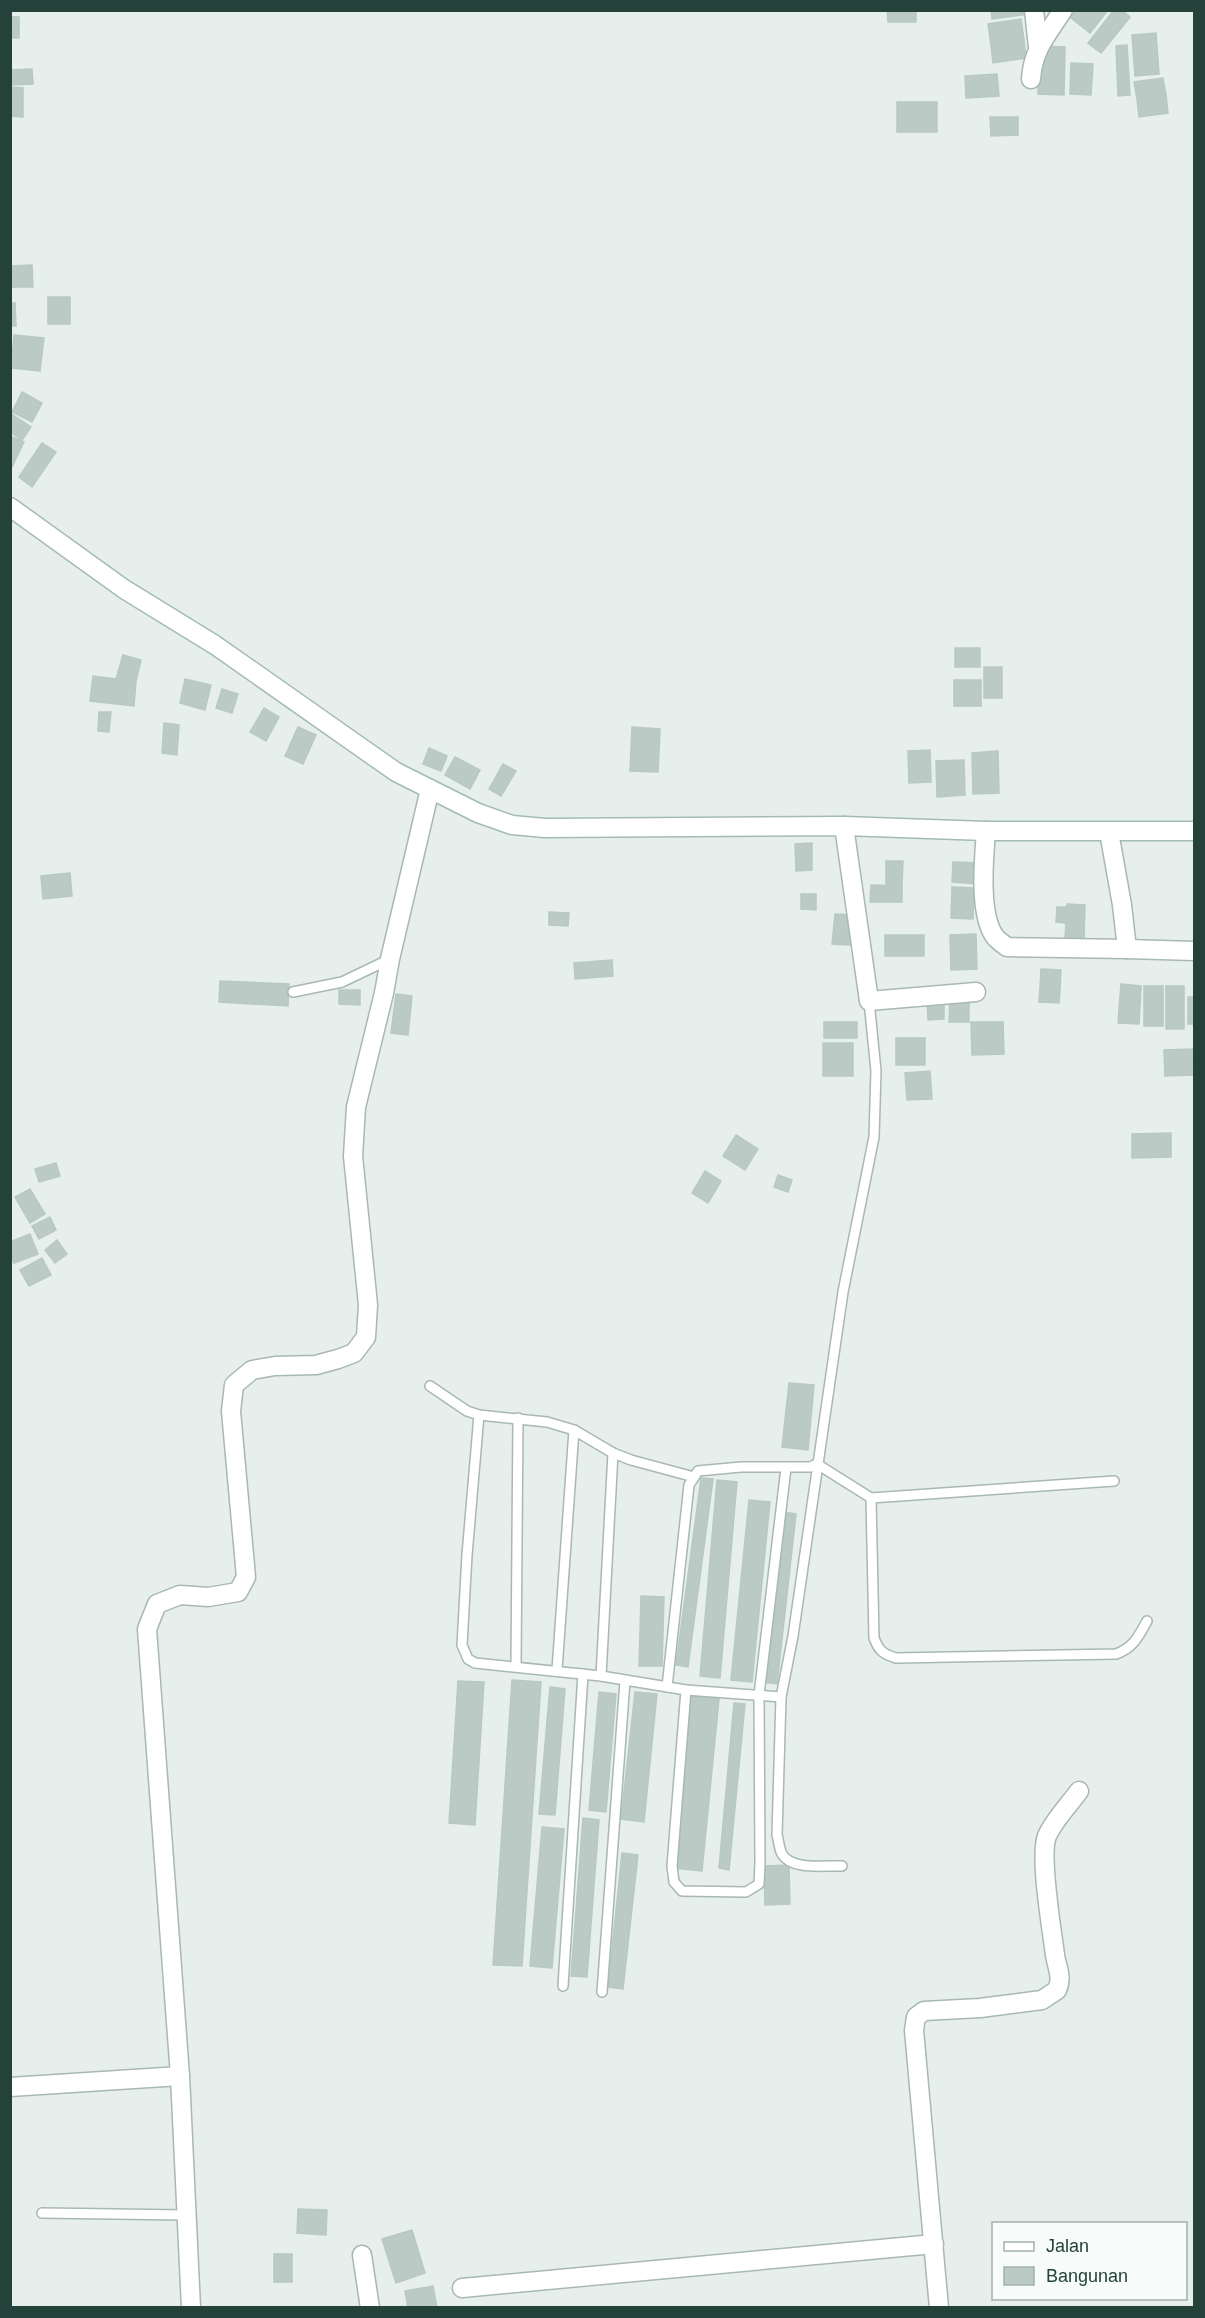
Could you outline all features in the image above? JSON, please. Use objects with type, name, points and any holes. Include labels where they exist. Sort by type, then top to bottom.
[{"type":"street","points":[[1034,10],[1038,47]]},
{"type":"street","points":[[1031,80],[1032,62],[1038,47],[1064,10]]},
{"type":"street","points":[[10,507],[124,589],[215,645],[396,772],[478,813],[512,825],[545,828],[844,826],[986,831],[1194,831]]},
{"type":"street","points":[[191,2307],[180,2076],[147,1629],[156,1604],[180,1595],[208,1597],[238,1592],[246,1577],[231,1411],[234,1385],[252,1370],[275,1366],[316,1365],[338,1359],[354,1353],[366,1337],[368,1305],[353,1156],[356,1107],[430,789]]},
{"type":"street","points":[[844,826],[869,1001],[976,992]]},
{"type":"street","points":[[986,831],[984,895],[989,924],[996,938],[1007,947],[1194,951]]},
{"type":"street","points":[[1109,832],[1127,949]]},
{"type":"street","points":[[939,2307],[914,2030],[916,2017],[924,2011],[980,2008],[1042,2000],[1058,1990],[1061,1979],[1051,1918],[1045,1845],[1051,1829],[1079,1791]]},
{"type":"street","points":[[10,2087],[180,2076]]},
{"type":"street","points":[[462,2288],[934,2244]]},
{"type":"street","points":[[362,2255],[370,2307]]},
{"type":"lane","points":[[293,992],[342,982],[390,959]]},
{"type":"lane","points":[[842,1866],[799,1864],[789,1861],[782,1854],[777,1835],[781,1697],[793,1636],[843,1292],[874,1137],[876,1071],[869,1001]]},
{"type":"lane","points":[[430,1386],[456,1406],[479,1415],[548,1422],[574,1430],[613,1453],[694,1477]]},
{"type":"lane","points":[[479,1415],[462,1645],[468,1659],[475,1663],[556,1670],[686,1690],[781,1697]]},
{"type":"lane","points":[[516,1666],[518,1418]]},
{"type":"lane","points":[[556,1670],[574,1430]]},
{"type":"lane","points":[[601,1676],[613,1453]]},
{"type":"lane","points":[[667,1687],[689,1485],[698,1471],[716,1468],[810,1467],[817,1464]]},
{"type":"lane","points":[[817,1464],[871,1498],[1114,1481]]},
{"type":"lane","points":[[686,1690],[672,1866],[674,1882],[682,1892],[746,1892],[759,1884],[759,1695],[786,1468]]},
{"type":"lane","points":[[871,1498],[874,1638],[878,1649],[885,1655],[896,1658],[1116,1654],[1126,1650],[1136,1641],[1147,1621]]},
{"type":"lane","points":[[563,1986],[583,1674]]},
{"type":"lane","points":[[602,1992],[625,1681]]},
{"type":"lane","points":[[42,2213],[186,2215]]},
{"type":"building","points":[[887,10],[916,10],[916,22],[888,22]]},
{"type":"building","points":[[991,10],[1027,10],[1028,14],[992,19]]},
{"type":"building","points":[[1075,10],[1108,10],[1090,33],[1070,17]]},
{"type":"building","points":[[1114,10],[1122,10],[1130,17],[1101,53],[1088,43]]},
{"type":"building","points":[[10,17],[19,17],[19,38],[10,38]]},
{"type":"building","points":[[1021,19],[1024,40],[991,45],[988,24]]},
{"type":"building","points":[[1156,33],[1159,74],[1135,76],[1132,35]]},
{"type":"building","points":[[1024,40],[1026,58],[993,63],[991,45]]},
{"type":"building","points":[[1127,45],[1130,95],[1118,96],[1116,46]]},
{"type":"building","points":[[1039,46],[1065,47],[1064,95],[1038,94]]},
{"type":"building","points":[[1071,63],[1093,64],[1091,95],[1070,94]]},
{"type":"building","points":[[32,69],[33,84],[10,85],[10,70]]},
{"type":"building","points":[[997,74],[999,96],[966,98],[965,76]]},
{"type":"building","points":[[1163,78],[1166,95],[1137,99],[1134,82]]},
{"type":"building","points":[[10,87],[23,88],[23,117],[10,116]]},
{"type":"building","points":[[1166,95],[1168,113],[1139,117],[1137,99]]},
{"type":"building","points":[[897,102],[937,102],[937,132],[897,132]]},
{"type":"building","points":[[990,117],[1018,117],[1018,135],[991,136]]},
{"type":"building","points":[[32,265],[33,287],[10,287],[10,266]]},
{"type":"building","points":[[48,297],[70,297],[70,324],[48,324]]},
{"type":"building","points":[[10,303],[15,303],[16,326],[10,326]]},
{"type":"building","points":[[14,335],[44,338],[40,371],[11,368]]},
{"type":"building","points":[[22,392],[42,403],[32,422],[12,412]]},
{"type":"building","points":[[10,413],[31,427],[22,440],[10,432]]},
{"type":"building","points":[[10,436],[24,442],[12,467],[10,466]]},
{"type":"building","points":[[42,443],[56,452],[32,487],[19,477]]},
{"type":"building","points":[[955,648],[980,648],[980,667],[955,667]]},
{"type":"building","points":[[123,655],[141,660],[134,706],[90,701],[93,676],[116,679]]},
{"type":"building","points":[[984,667],[1002,667],[1002,698],[984,698]]},
{"type":"building","points":[[185,679],[211,685],[205,710],[180,703]]},
{"type":"building","points":[[954,680],[981,680],[981,706],[954,706]]},
{"type":"building","points":[[222,689],[238,694],[232,713],[216,708]]},
{"type":"building","points":[[264,708],[279,717],[266,741],[250,732]]},
{"type":"building","points":[[99,712],[111,712],[109,732],[98,731]]},
{"type":"building","points":[[164,723],[179,725],[177,755],[162,753]]},
{"type":"building","points":[[298,727],[316,735],[303,764],[285,756]]},
{"type":"building","points":[[632,727],[660,729],[658,772],[630,771]]},
{"type":"building","points":[[429,748],[447,756],[441,771],[423,764]]},
{"type":"building","points":[[930,750],[931,782],[909,783],[908,751]]},
{"type":"building","points":[[998,751],[999,793],[973,794],[972,753]]},
{"type":"building","points":[[455,757],[480,770],[470,789],[445,775]]},
{"type":"building","points":[[964,760],[965,795],[937,797],[936,761]]},
{"type":"building","points":[[503,764],[516,771],[501,796],[489,789]]},
{"type":"building","points":[[812,843],[812,870],[796,871],[795,844]]},
{"type":"building","points":[[886,861],[903,861],[902,885],[886,884]]},
{"type":"building","points":[[953,862],[981,863],[980,884],[952,882]]},
{"type":"building","points":[[70,873],[72,896],[43,899],[41,876]]},
{"type":"building","points":[[871,885],[902,886],[902,902],[870,902]]},
{"type":"building","points":[[952,887],[974,888],[973,919],[951,918]]},
{"type":"building","points":[[801,894],[816,894],[816,910],[801,909]]},
{"type":"building","points":[[1067,904],[1085,905],[1084,940],[1065,939],[1066,923],[1056,922],[1057,907],[1067,907]]},
{"type":"building","points":[[549,912],[569,913],[568,926],[549,925]]},
{"type":"building","points":[[835,914],[853,915],[850,945],[832,944]]},
{"type":"building","points":[[976,934],[977,969],[951,970],[950,935]]},
{"type":"building","points":[[885,935],[924,935],[924,956],[885,956]]},
{"type":"building","points":[[612,960],[613,976],[575,979],[574,963]]},
{"type":"building","points":[[1041,969],[1061,970],[1060,989],[1040,988]]},
{"type":"building","points":[[220,981],[289,984],[288,1006],[219,1002]]},
{"type":"building","points":[[1121,984],[1141,986],[1139,1024],[1118,1023]]},
{"type":"building","points":[[1144,986],[1163,986],[1163,1026],[1144,1026]]},
{"type":"building","points":[[1166,986],[1184,986],[1184,1029],[1166,1029]]},
{"type":"building","points":[[1040,988],[1060,989],[1059,1003],[1039,1002]]},
{"type":"building","points":[[339,990],[360,990],[360,1005],[339,1004]]},
{"type":"building","points":[[396,994],[412,996],[408,1035],[391,1033]]},
{"type":"building","points":[[1188,997],[1194,997],[1194,1024],[1188,1024]]},
{"type":"building","points":[[950,998],[969,999],[969,1022],[949,1022]]},
{"type":"building","points":[[944,999],[944,1019],[928,1020],[927,1000]]},
{"type":"building","points":[[824,1022],[857,1022],[857,1038],[824,1038]]},
{"type":"building","points":[[971,1022],[1003,1022],[1004,1054],[972,1055]]},
{"type":"building","points":[[896,1038],[925,1038],[925,1065],[896,1065]]},
{"type":"building","points":[[823,1043],[853,1043],[853,1076],[823,1076]]},
{"type":"building","points":[[1193,1049],[1194,1075],[1165,1076],[1164,1050]]},
{"type":"building","points":[[930,1071],[932,1099],[907,1100],[905,1073]]},
{"type":"building","points":[[1171,1133],[1171,1157],[1132,1158],[1132,1134]]},
{"type":"building","points":[[736,1135],[758,1149],[745,1170],[723,1156]]},
{"type":"building","points":[[56,1163],[60,1176],[39,1182],[35,1169]]},
{"type":"building","points":[[705,1171],[721,1181],[708,1203],[692,1193]]},
{"type":"building","points":[[778,1175],[792,1180],[788,1192],[774,1187]]},
{"type":"building","points":[[30,1189],[45,1214],[30,1223],[15,1197]]},
{"type":"building","points":[[50,1217],[56,1230],[39,1239],[32,1226]]},
{"type":"building","points":[[30,1234],[38,1254],[14,1263],[10,1253],[10,1242]]},
{"type":"building","points":[[57,1240],[67,1254],[55,1263],[45,1250]]},
{"type":"building","points":[[42,1258],[51,1275],[29,1286],[20,1270]]},
{"type":"building","points":[[789,1383],[814,1385],[808,1450],[782,1447]]},
{"type":"building","points":[[701,1478],[713,1479],[688,1667],[676,1665]]},
{"type":"building","points":[[717,1480],[737,1482],[720,1678],[700,1676]]},
{"type":"building","points":[[749,1500],[770,1502],[752,1682],[731,1680]]},
{"type":"building","points":[[782,1512],[796,1514],[777,1684],[763,1682]]},
{"type":"building","points":[[641,1596],[664,1597],[662,1666],[639,1666]]},
{"type":"building","points":[[512,1680],[541,1682],[522,1966],[493,1965]]},
{"type":"building","points":[[458,1681],[484,1682],[475,1825],[449,1823]]},
{"type":"building","points":[[550,1687],[565,1689],[555,1815],[539,1814]]},
{"type":"building","points":[[599,1692],[616,1694],[606,1812],[589,1810]]},
{"type":"building","points":[[635,1692],[657,1694],[644,1822],[621,1819]]},
{"type":"building","points":[[691,1696],[719,1699],[702,1871],[674,1868]]},
{"type":"building","points":[[734,1703],[745,1704],[729,1870],[719,1868]]},
{"type":"building","points":[[583,1818],[599,1820],[587,1977],[571,1976]]},
{"type":"building","points":[[542,1827],[564,1829],[552,1968],[530,1966]]},
{"type":"building","points":[[622,1853],[638,1855],[623,1989],[608,1987]]},
{"type":"building","points":[[789,1865],[790,1904],[765,1905],[764,1866]]},
{"type":"building","points":[[298,2209],[327,2210],[326,2235],[297,2233]]},
{"type":"building","points":[[412,2230],[425,2273],[396,2283],[382,2239]]},
{"type":"building","points":[[274,2254],[292,2254],[292,2282],[274,2282]]},
{"type":"building","points":[[433,2286],[437,2308],[408,2308],[405,2291]]}]
